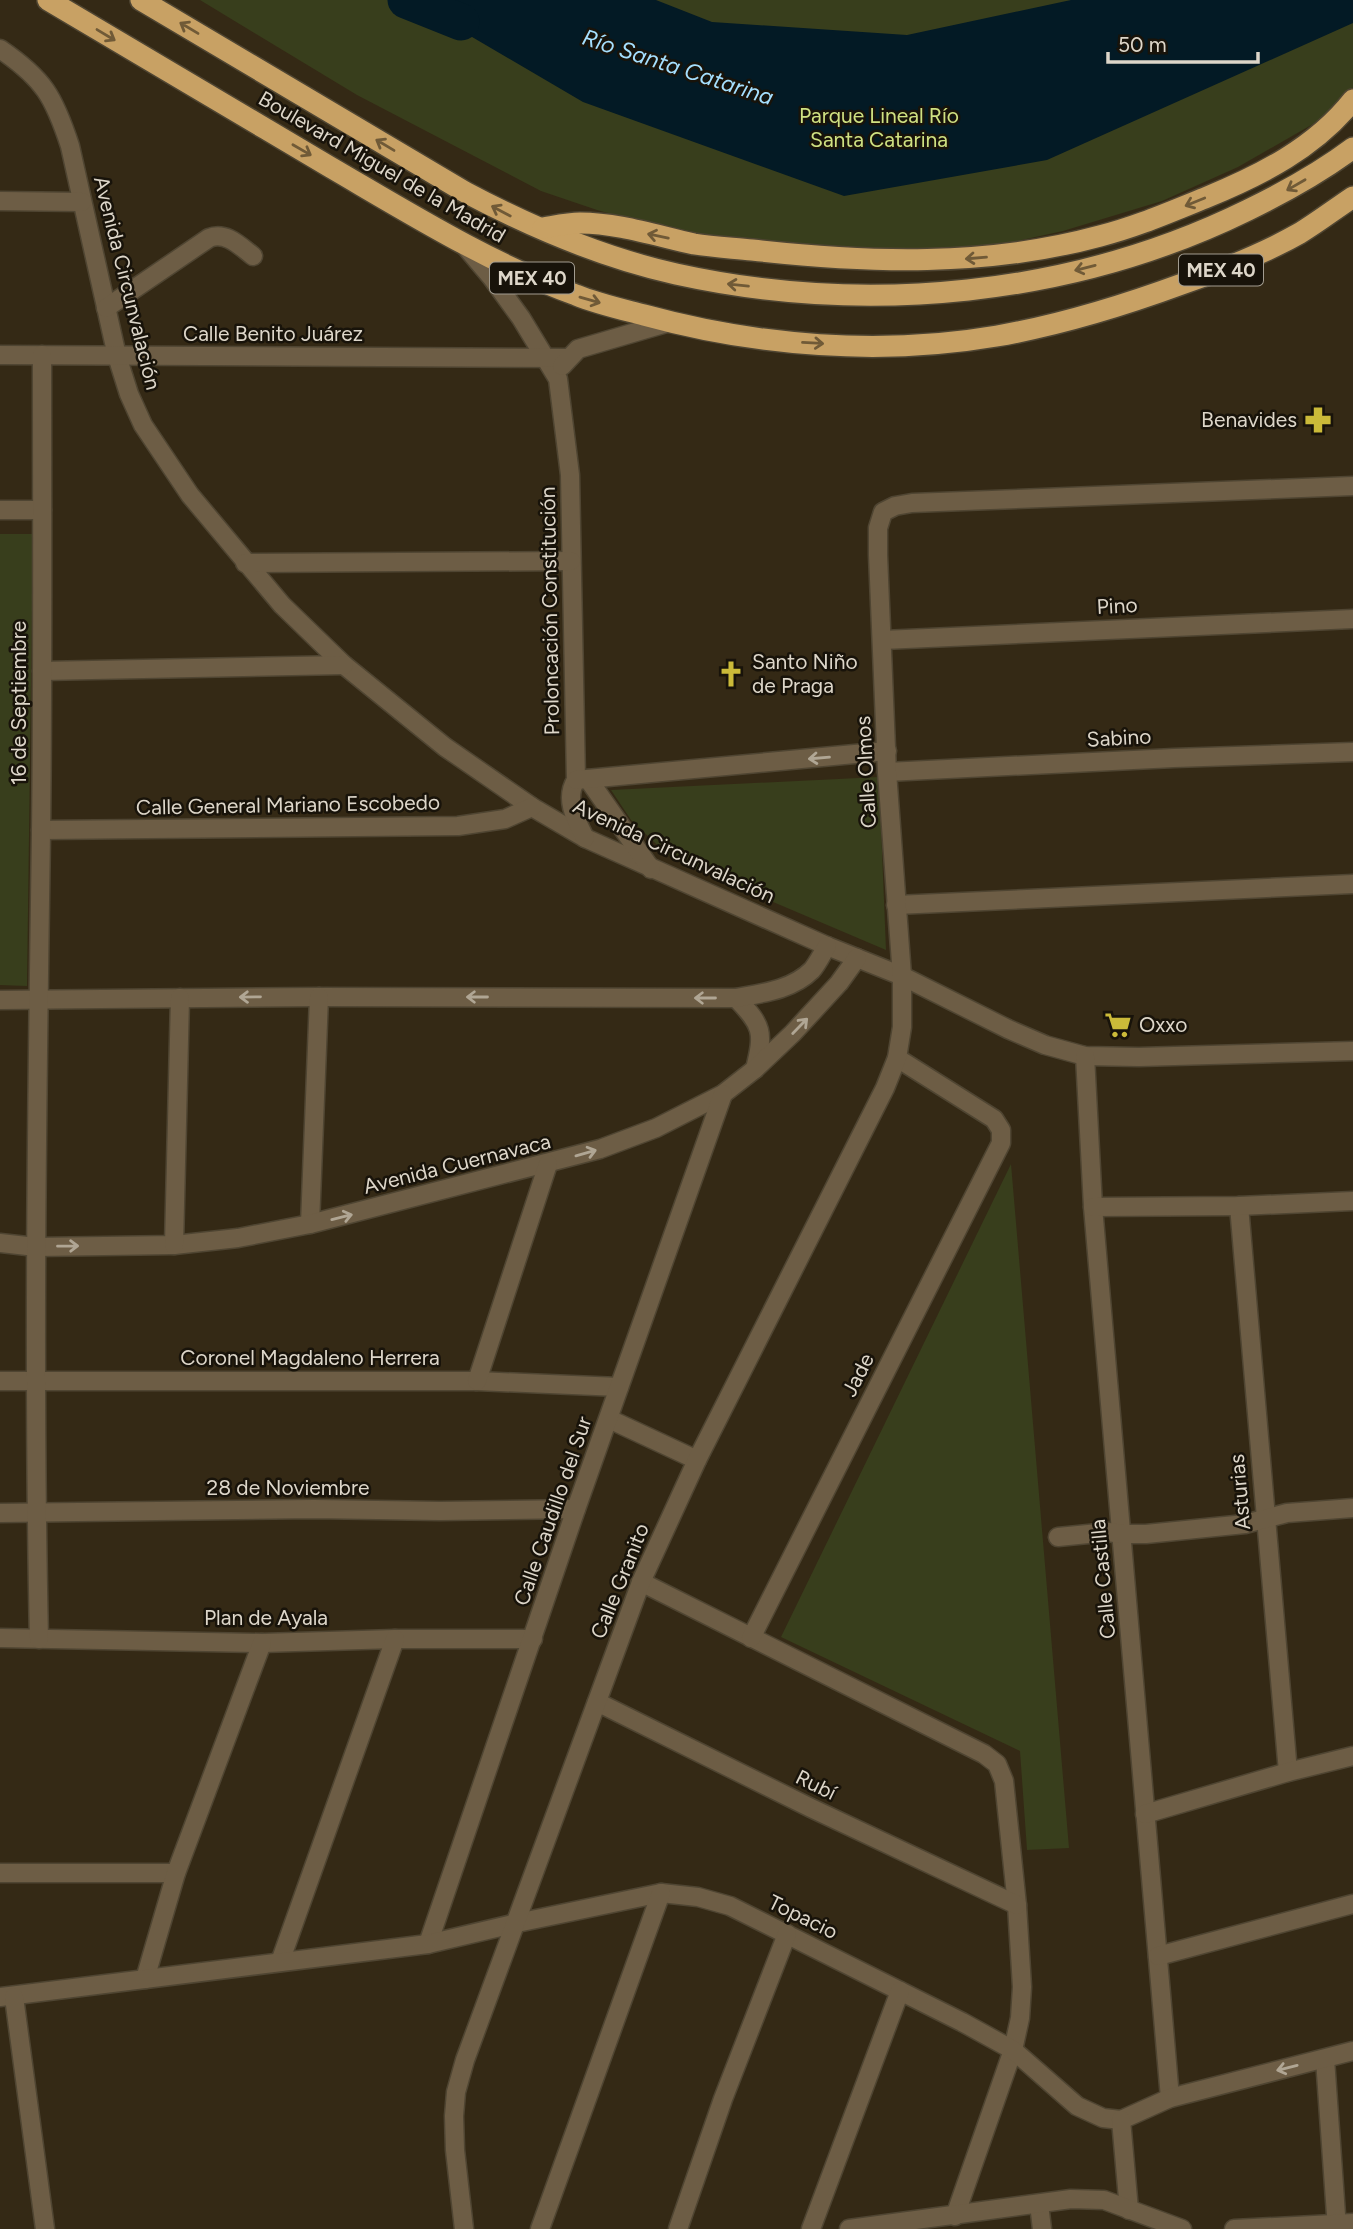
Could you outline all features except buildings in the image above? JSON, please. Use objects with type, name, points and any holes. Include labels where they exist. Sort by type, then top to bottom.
[{"type":"highway","name":"Boulevard Miguel de la Madrid","points":[[47,0],[463,243],[523,274],[579,297],[722,333],[787,342],[851,346],[931,344],[996,336],[1079,318],[1154,295],[1228,267],[1299,233],[1353,197]]},
{"type":"highway","name":"Boulevard Miguel de la Madrid","points":[[141,0],[465,192],[537,228],[632,262],[722,284],[817,295],[893,295],[972,290],[1050,277],[1135,256],[1206,231],[1272,199],[1353,148]]},
{"type":"highway","points":[[537,228],[578,223],[604,225],[698,245],[847,259],[922,260],[981,257],[1079,242],[1155,219],[1247,181],[1328,129],[1353,100]]},
{"type":"street","name":"Avenida Circunvalación","points":[[0,49],[23,65],[46,88],[61,118],[117,356],[129,394],[143,425],[191,495],[282,605],[344,665],[445,747],[532,807],[585,838],[827,946],[902,976],[1008,1030],[1045,1045],[1085,1056],[1353,1051]]},
{"type":"street","points":[[0,201],[82,202]]},
{"type":"street","points":[[106,308],[217,234],[225,236],[253,256]]},
{"type":"street","name":"Proloncación Constitución","points":[[463,243],[521,318],[558,379],[570,475],[571,561],[582,779],[572,786],[572,808],[585,838]]},
{"type":"street","points":[[558,379],[560,369],[578,349],[670,322]]},
{"type":"street","name":"Calle Benito Juárez","points":[[0,355],[568,358]]},
{"type":"street","name":"16 de Septiembre","points":[[39,1639],[36,1247],[41,830],[42,355]]},
{"type":"street","name":"Calle Olmos","points":[[902,976],[887,772],[878,555],[878,528],[883,512],[895,506],[912,503],[1353,485]]},
{"type":"street","points":[[0,510],[42,510]]},
{"type":"street","points":[[246,564],[571,561]]},
{"type":"street","name":"Pino","points":[[883,640],[1353,619]]},
{"type":"street","points":[[42,671],[344,665]]},
{"type":"street","points":[[582,779],[887,751]]},
{"type":"street","name":"Sabino","points":[[887,772],[1161,758],[1353,752]]},
{"type":"street","points":[[582,779],[651,869]]},
{"type":"street","name":"Calle General Mariano Escobedo","points":[[41,830],[458,826],[505,819],[532,807]]},
{"type":"street","points":[[896,905],[1353,884]]},
{"type":"street","points":[[0,999],[319,996],[736,998],[775,991],[798,982],[814,968],[827,946]]},
{"type":"street","name":"Avenida Cuernavaca","points":[[0,1243],[36,1247],[174,1245],[238,1238],[310,1224],[600,1149],[656,1128],[723,1094],[755,1069],[821,1004],[857,958]]},
{"type":"street","name":"Calle Granito","points":[[464,2229],[455,2150],[456,2092],[465,2060],[641,1582],[696,1460],[886,1088],[897,1058],[902,1027],[902,976]]},
{"type":"street","points":[[310,1224],[319,996]]},
{"type":"street","points":[[174,1245],[180,998]]},
{"type":"street","points":[[736,998],[753,1016],[759,1030],[762,1042],[755,1069]]},
{"type":"street","name":"Calle Castilla","points":[[1085,1056],[1093,1207],[1170,2098]]},
{"type":"street","name":"Jade","points":[[751,1638],[1001,1143],[1001,1130],[994,1119],[897,1058]]},
{"type":"street","name":"Calle Caudillo del Sur","points":[[428,1944],[576,1510],[723,1094]]},
{"type":"street","points":[[477,1381],[548,1164]]},
{"type":"street","points":[[1093,1207],[1239,1206],[1353,1201]]},
{"type":"street","name":"Asturias","points":[[1239,1206],[1288,1772]]},
{"type":"street","name":"Coronel Magdaleno Herrera","points":[[0,1381],[477,1381],[619,1387]]},
{"type":"street","points":[[609,1419],[696,1460]]},
{"type":"street","points":[[1058,1537],[1245,1524],[1287,1513],[1353,1508]]},
{"type":"street","name":"28 de Noviembre","points":[[0,1513],[314,1509],[576,1510]]},
{"type":"street","points":[[641,1582],[984,1754],[997,1764],[1004,1781],[1017,1905],[1022,1987],[1020,2018],[1013,2050],[955,2216]]},
{"type":"street","name":"Plan de Ayala","points":[[0,1639],[262,1643],[533,1639]]},
{"type":"street","points":[[281,1962],[395,1639]]},
{"type":"street","points":[[145,1979],[176,1873],[262,1643]]},
{"type":"street","name":"Rubí","points":[[597,1702],[811,1808],[1017,1905]]},
{"type":"street","points":[[1145,1814],[1353,1756]]},
{"type":"street","points":[[0,1873],[176,1873]]},
{"type":"street","points":[[540,2229],[661,1893]]},
{"type":"street","name":"Topacio","points":[[7,1997],[428,1944],[661,1893],[698,1897],[730,1906],[962,2022],[1013,2050],[1077,2106],[1103,2118],[1121,2120]]},
{"type":"street","points":[[1158,1956],[1353,1904]]},
{"type":"street","points":[[678,2229],[723,2099],[787,1934]]},
{"type":"street","points":[[811,2229],[900,1991]]},
{"type":"street","points":[[7,1997],[44,2229]]},
{"type":"street","points":[[1129,2210],[1121,2120],[1170,2098],[1353,2051]]},
{"type":"street","points":[[1234,2229],[1342,2225],[1325,2059]]},
{"type":"street","points":[[849,2229],[1071,2199],[1104,2200],[1182,2229]]},
{"type":"street","points":[[1039,2204],[1042,2229]]},
{"type":"green space","name":"Parque Lineal Río Santa Catarina","points":[[200,0],[1353,0],[1353,94],[1313,124],[1238,167],[1162,201],[1063,231],[981,249],[908,258],[679,233],[541,191],[357,95]]},
{"type":"green space","points":[[0,534],[33,534],[27,986],[0,985]]},
{"type":"green space","points":[[879,777],[886,950],[672,859],[631,820],[611,790]]},
{"type":"green space","points":[[1011,1164],[1069,1848],[1027,1850],[1020,1751],[781,1637]]},
{"type":"water","name":"Río Santa Catarina","points":[[409,0],[656,0],[712,22],[907,35],[1071,0],[1353,0],[1353,23],[1047,160],[844,196],[583,102]]},
{"type":"waterway","name":"Río Santa Catarina","points":[[406,0],[461,22]]},
{"type":"place","name":"Benavides","points":[[1318,420]]},
{"type":"place","name":"Santo Niño de Praga","points":[[731,674]]},
{"type":"place","name":"Oxxo","points":[[1118,1025]]}]
